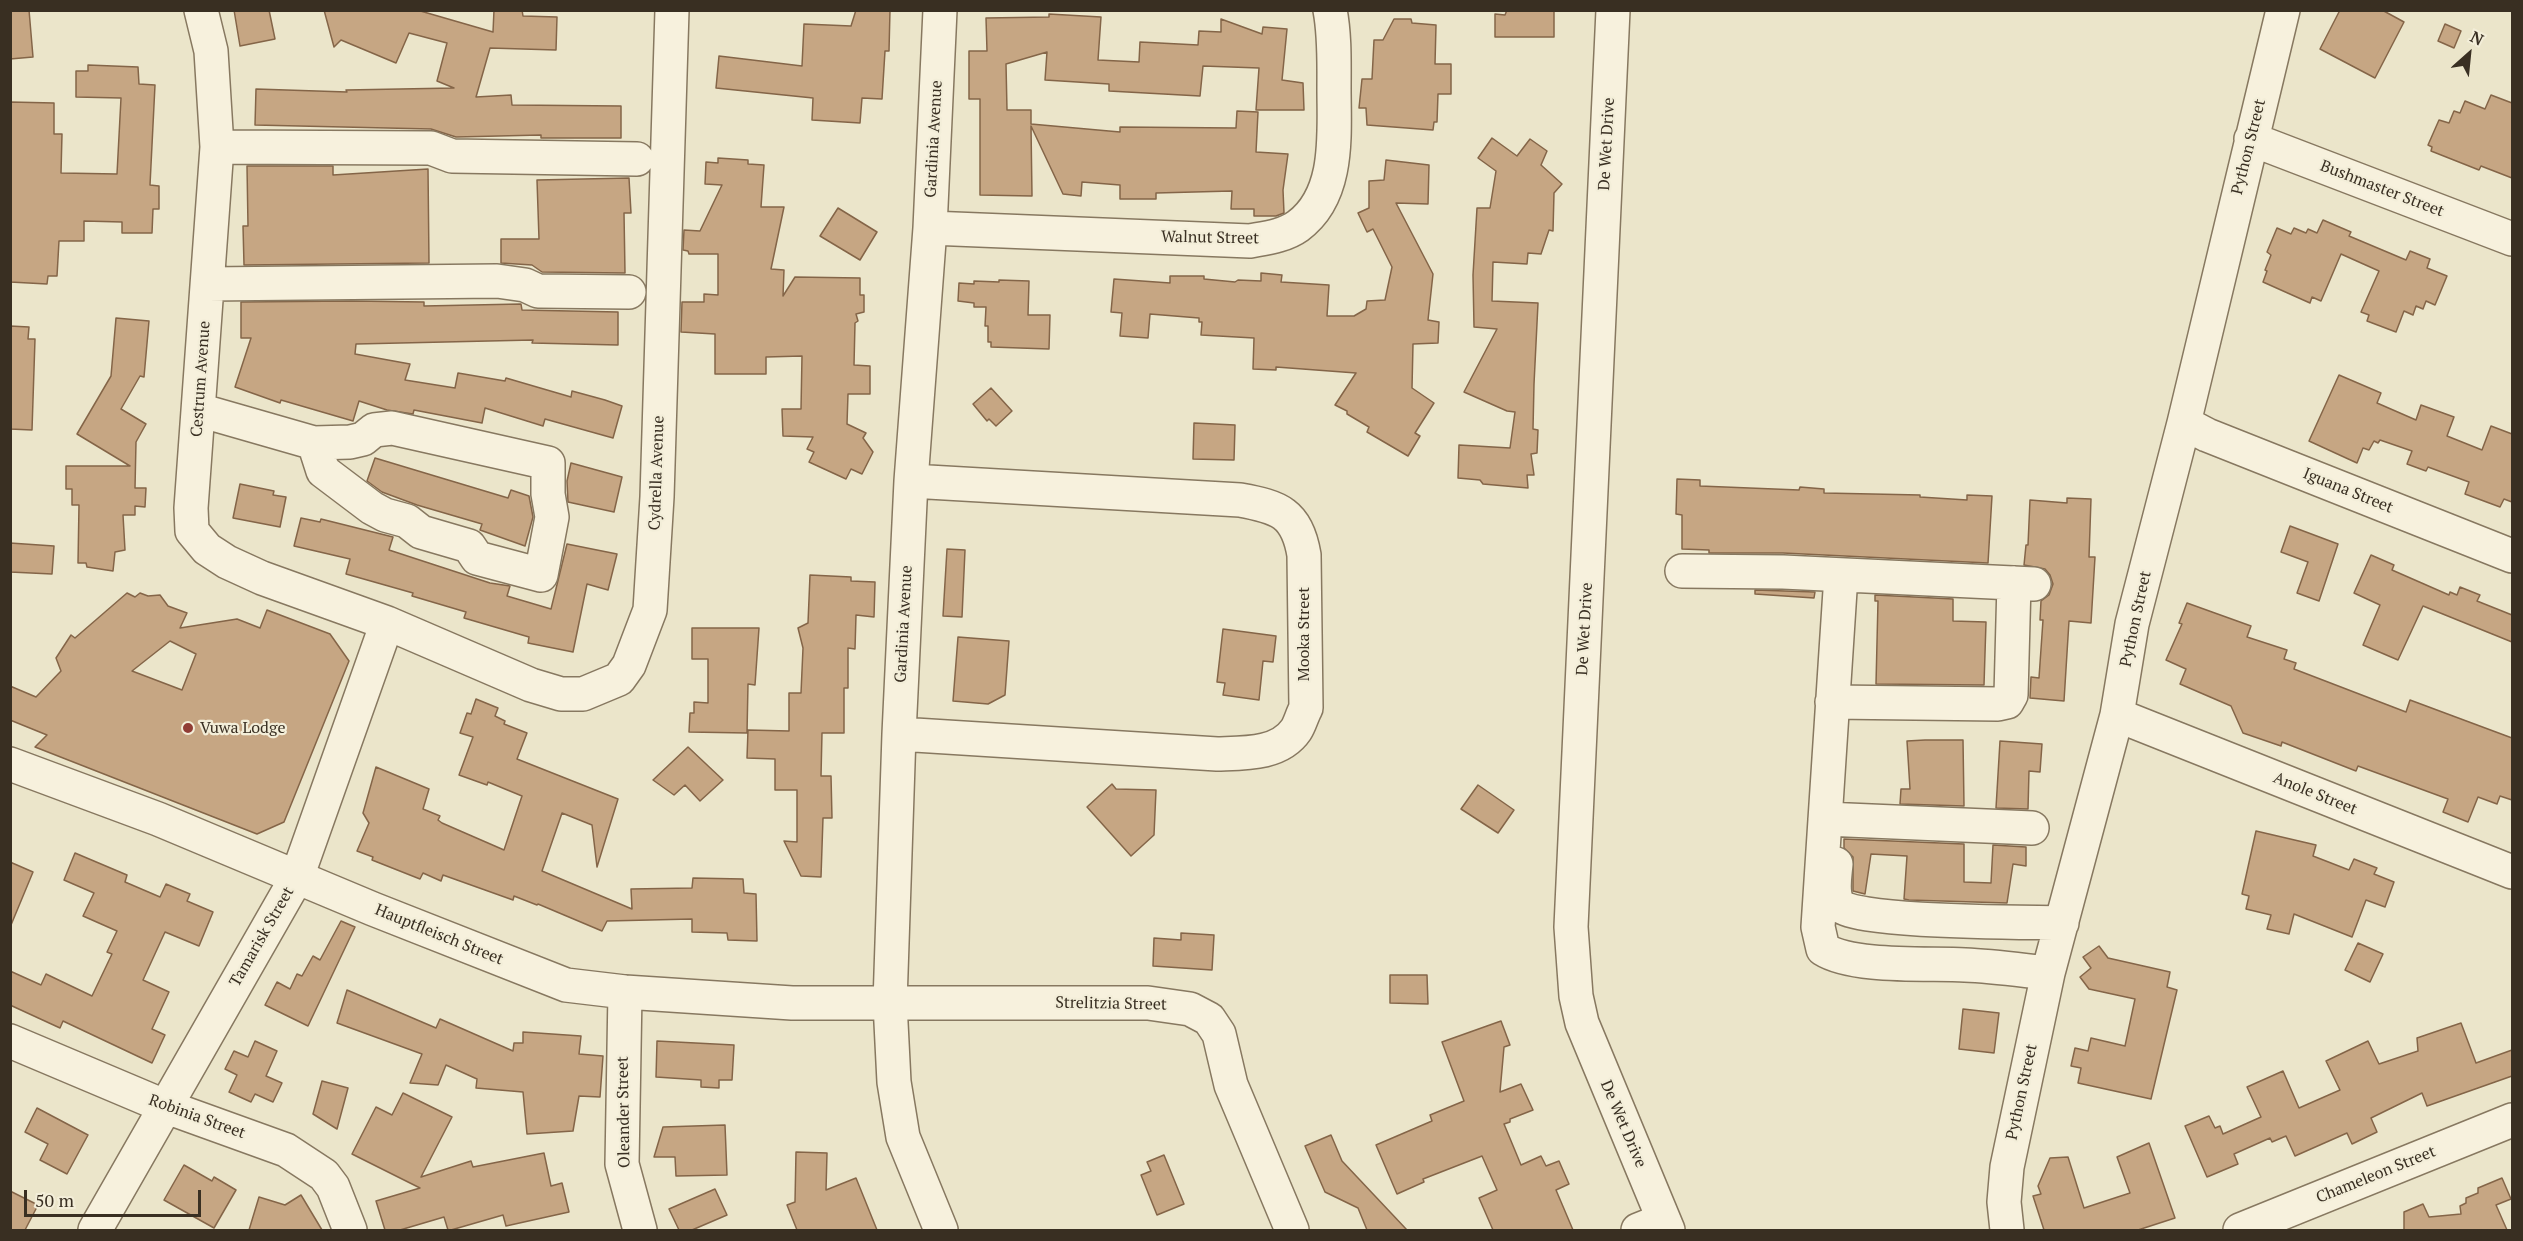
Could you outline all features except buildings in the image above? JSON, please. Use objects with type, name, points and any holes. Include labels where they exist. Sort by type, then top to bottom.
[{"type":"street","name":"Cestrum Avenue","points":[[201,10],[211,51],[217,147],[200,410],[191,507],[192,531],[207,549],[228,562],[262,578],[387,623]]},
{"type":"street","name":"Cydrella Avenue","points":[[387,623],[531,685],[561,694],[583,694],[607,686],[619,679],[628,665],[650,610],[652,588],[657,496],[672,10]]},
{"type":"street","name":"Gardinia Avenue","points":[[940,10],[930,228],[911,481],[899,734],[890,1003],[894,1082],[903,1137],[941,1230]]},
{"type":"street","name":"Walnut Street","points":[[930,228],[1250,241],[1274,237],[1297,227],[1310,214],[1324,190],[1332,166],[1334,46],[1330,10]]},
{"type":"street","name":"De Wet Drive","points":[[1612,10],[1571,927],[1576,996],[1582,1023],[1656,1227]]},
{"type":"street","name":"Python Street","points":[[2007,1230],[2004,1202],[2007,1167],[2048,973],[2117,715],[2132,624],[2184,423],[2283,10]]},
{"type":"street","name":"Bushmaster Street","points":[[2251,140],[2512,239]]},
{"type":"street","points":[[217,147],[431,148],[452,156],[637,159]]},
{"type":"street","points":[[208,284],[497,281],[525,285],[538,291],[629,292]]},
{"type":"street","points":[[200,410],[314,443],[350,442],[363,439],[374,430],[392,428],[548,463],[548,494],[552,517],[541,575],[477,558],[469,546],[421,532],[407,521],[372,508],[323,471],[314,443]]},
{"type":"street","name":"Iguana Street","points":[[2184,423],[2207,435],[2512,555]]},
{"type":"street","name":"Mooka Street","points":[[899,734],[1217,754],[1251,753],[1276,746],[1295,731],[1305,708],[1304,555],[1300,534],[1289,519],[1272,506],[1240,500],[911,481]]},
{"type":"street","points":[[1682,572],[1783,572],[2024,584],[2010,695],[2007,702],[1998,704],[1838,703]]},
{"type":"street","points":[[1849,575],[1831,819],[1818,927],[1823,949],[1842,958],[1868,961],[1968,965],[2048,973]]},
{"type":"street","name":"Tamarisk Street","points":[[95,1230],[297,877],[387,623]]},
{"type":"street","name":"Anole Street","points":[[2117,715],[2512,872]]},
{"type":"street","name":"Hauptfleisch Street","points":[[10,764],[158,819],[383,914],[566,985],[624,992],[792,1003],[890,1003]]},
{"type":"street","points":[[1831,819],[2032,828]]},
{"type":"street","points":[[1831,819],[1835,896],[1840,906],[1848,910],[1956,921],[2062,923]]},
{"type":"street","name":"Oleander Street","points":[[624,992],[622,1164],[640,1230]]},
{"type":"street","name":"Strelitzia Street","points":[[890,1003],[1148,1003],[1190,1009],[1209,1019],[1219,1034],[1231,1085],[1292,1230]]},
{"type":"street","name":"Robinia Street","points":[[10,1041],[164,1106],[286,1150],[324,1175],[333,1187],[350,1230]]},
{"type":"street","name":"Chameleon Street","points":[[2240,1230],[2512,1120]]},
{"type":"place","name":"Vuwa Lodge","points":[[188,728]]}]
